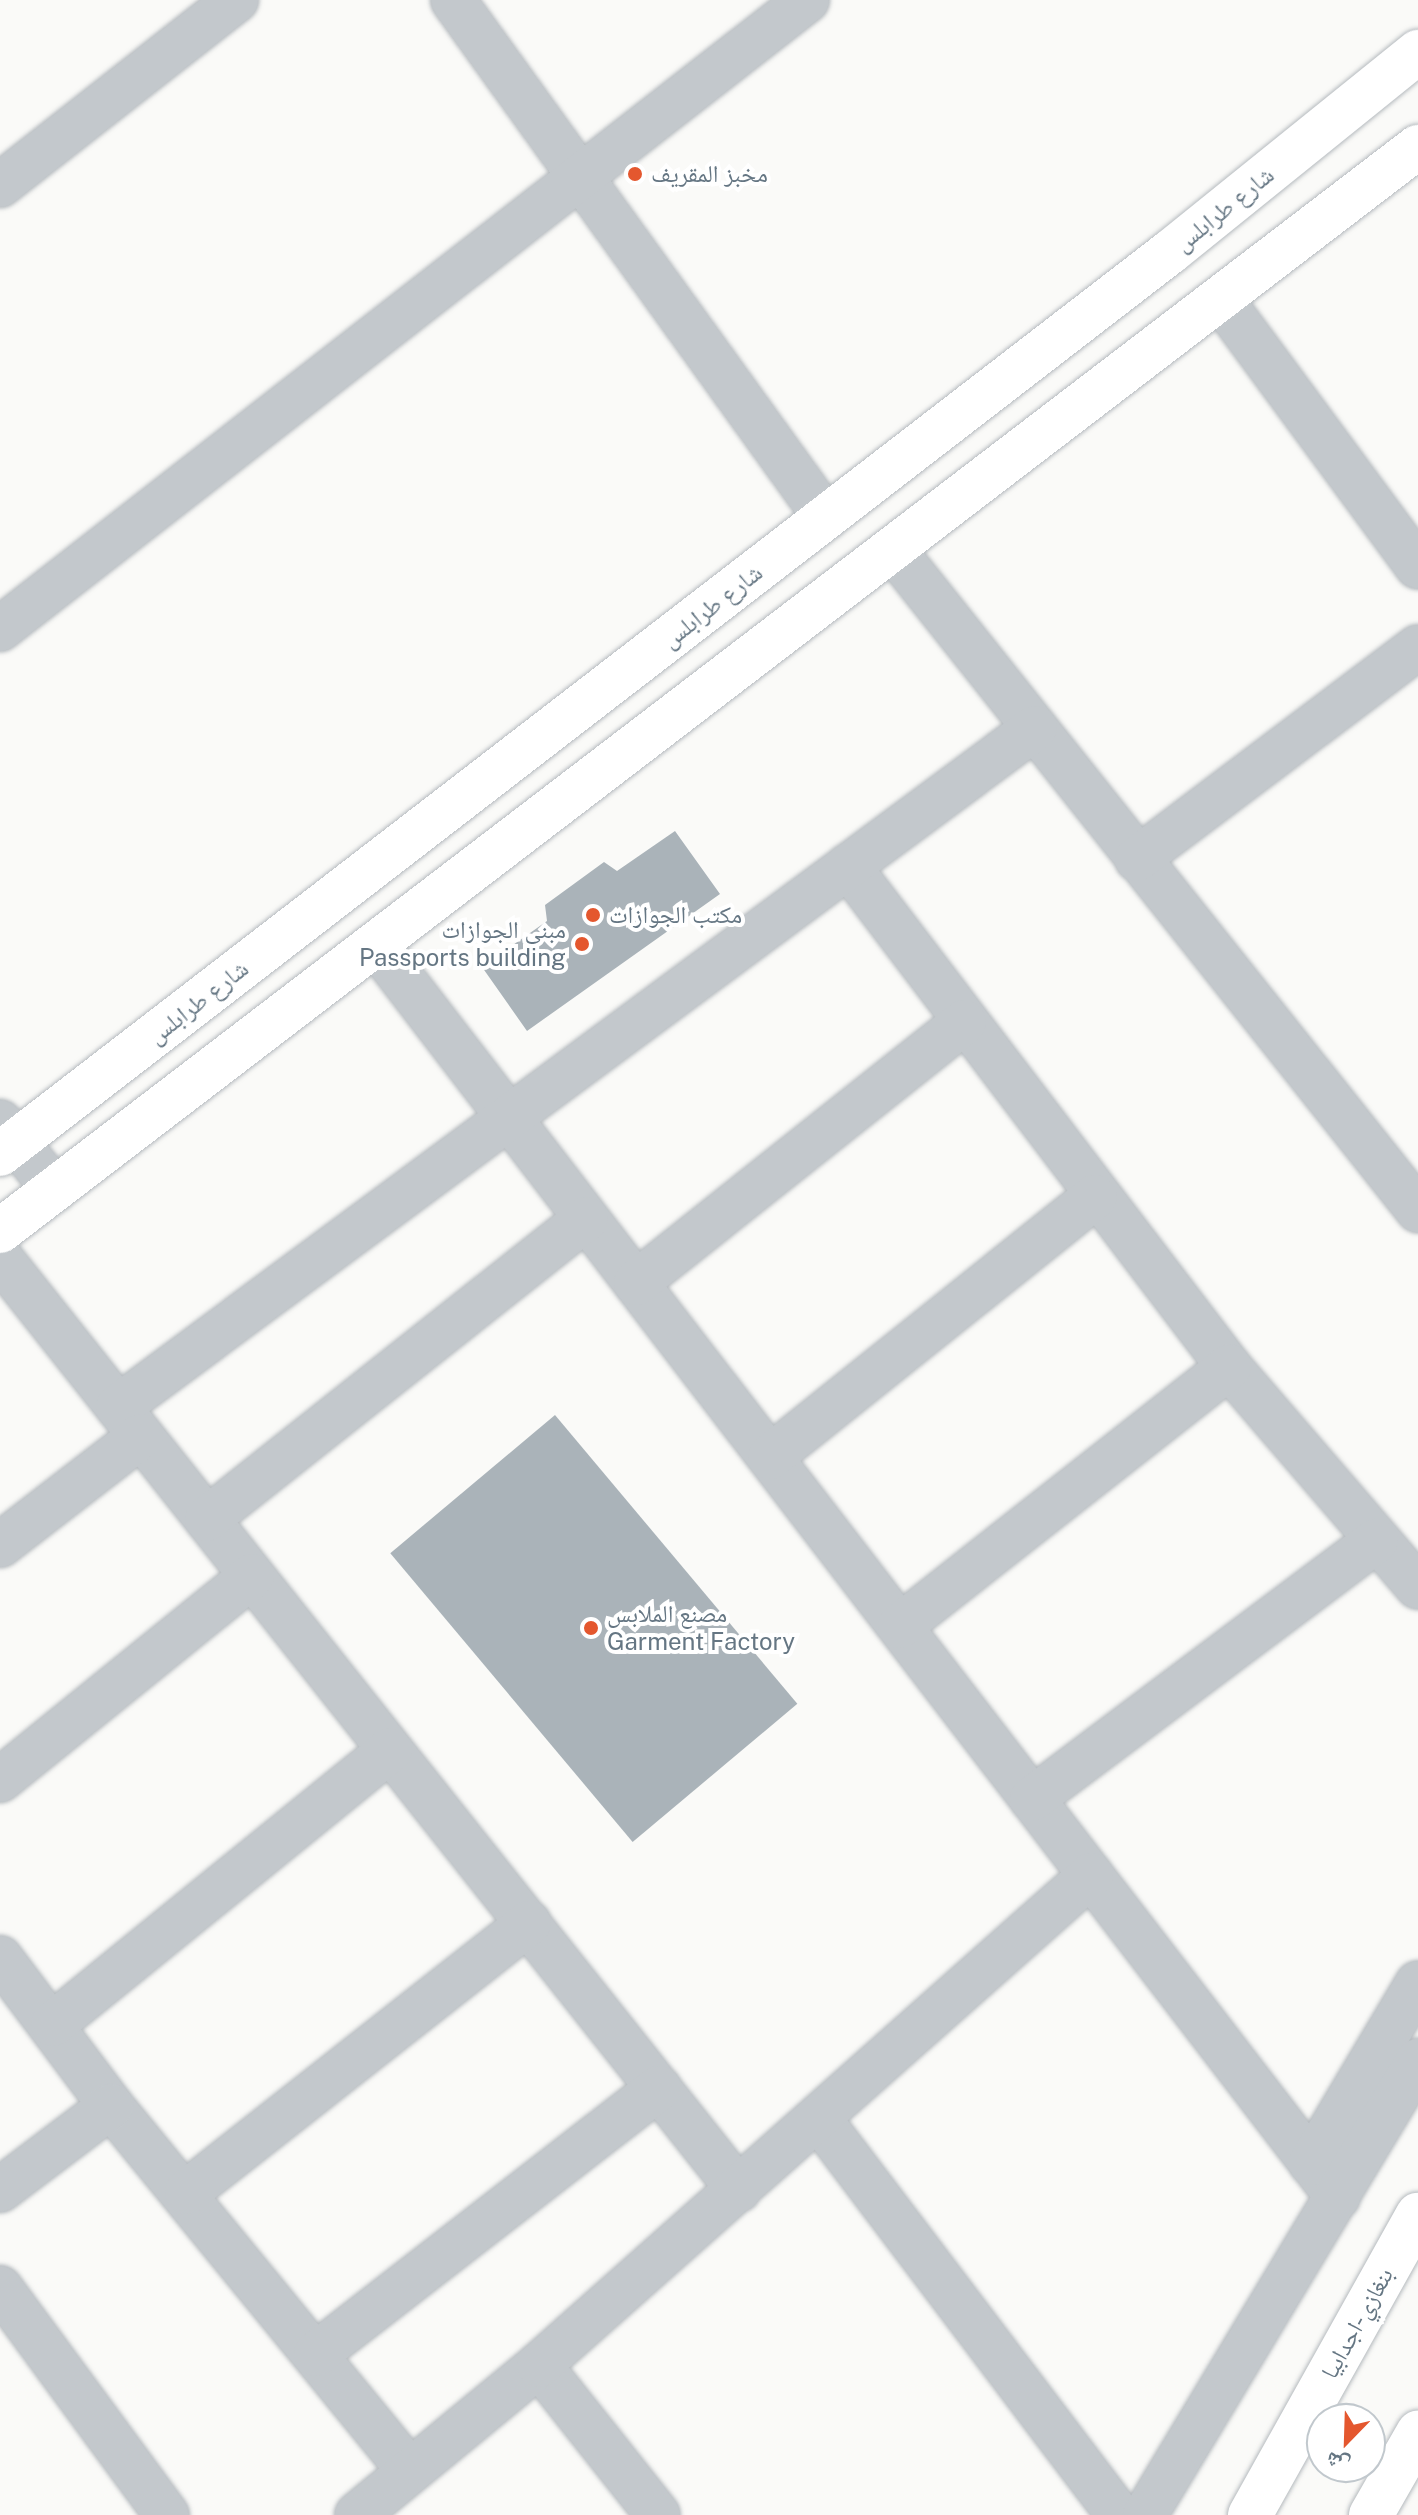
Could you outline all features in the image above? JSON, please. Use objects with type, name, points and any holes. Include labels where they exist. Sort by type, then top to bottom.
[{"type":"main road","name":"شارع طرابلس","points":[[5,1139],[826,518],[1418,52]]},
{"type":"main road","points":[[0,1231],[895,552],[1418,147]]},
{"type":"main road","name":"بنغازي-اجدابيا","points":[[1250,2515],[1418,2215]]},
{"type":"main road","points":[[1371,2515],[1418,2433]]},
{"type":"street","points":[[0,185],[236,0]]},
{"type":"street","points":[[453,0],[576,180],[826,518]]},
{"type":"street","points":[[0,629],[807,0]]},
{"type":"street","points":[[1222,301],[1418,567]]},
{"type":"street","points":[[895,552],[1418,1210]]},
{"type":"street","points":[[1137,859],[1418,647]]},
{"type":"street","points":[[0,1545],[130,1421],[506,1119],[1035,728]]},
{"type":"street","points":[[848,866],[1095,1197],[1229,1367],[1418,1587]]},
{"type":"street","points":[[378,947],[506,1119],[636,1283],[1338,2197]]},
{"type":"street","points":[[636,1283],[964,1022]]},
{"type":"street","points":[[5,1139],[55,1190]]},
{"type":"street","points":[[770,1457],[1095,1197]]},
{"type":"street","points":[[207,1519],[586,1219]]},
{"type":"street","points":[[0,1258],[739,2190]]},
{"type":"street","points":[[900,1626],[1229,1367]]},
{"type":"street","points":[[1032,1799],[1376,1541]]},
{"type":"street","points":[[0,1780],[252,1576]]},
{"type":"street","points":[[53,2024],[390,1750]]},
{"type":"street","points":[[357,2515],[539,2365],[1091,1875]]},
{"type":"street","points":[[187,2192],[529,1923]]},
{"type":"street","points":[[0,1958],[53,2024],[111,2106],[187,2192],[409,2470]]},
{"type":"street","points":[[1311,2163],[1418,1983]]},
{"type":"street","points":[[1145,2515],[1418,2061]]},
{"type":"street","points":[[316,2354],[659,2088]]},
{"type":"street","points":[[0,2190],[111,2106]]},
{"type":"street","points":[[819,2119],[1118,2515]]},
{"type":"street","points":[[0,2288],[167,2515]]},
{"type":"street","points":[[539,2365],[658,2515]]},
{"type":"building","name":"مبنى الجوازات Passports building","points":[[675,831],[720,894],[527,1031],[482,967],[547,921],[545,905],[604,862],[617,871]]},
{"type":"building","name":"مصنع الملابس Garment Factory","points":[[555,1415],[797,1704],[633,1842],[390,1553]]},
{"type":"place","name":"مخبز المقريف","points":[[635,174]]},
{"type":"place","name":"مكتب الجوازات","points":[[593,915]]},
{"type":"place","name":"مبنى الجوازات Passports building","points":[[582,944]]},
{"type":"place","name":"مصنع الملابس Garment Factory","points":[[591,1628]]}]
